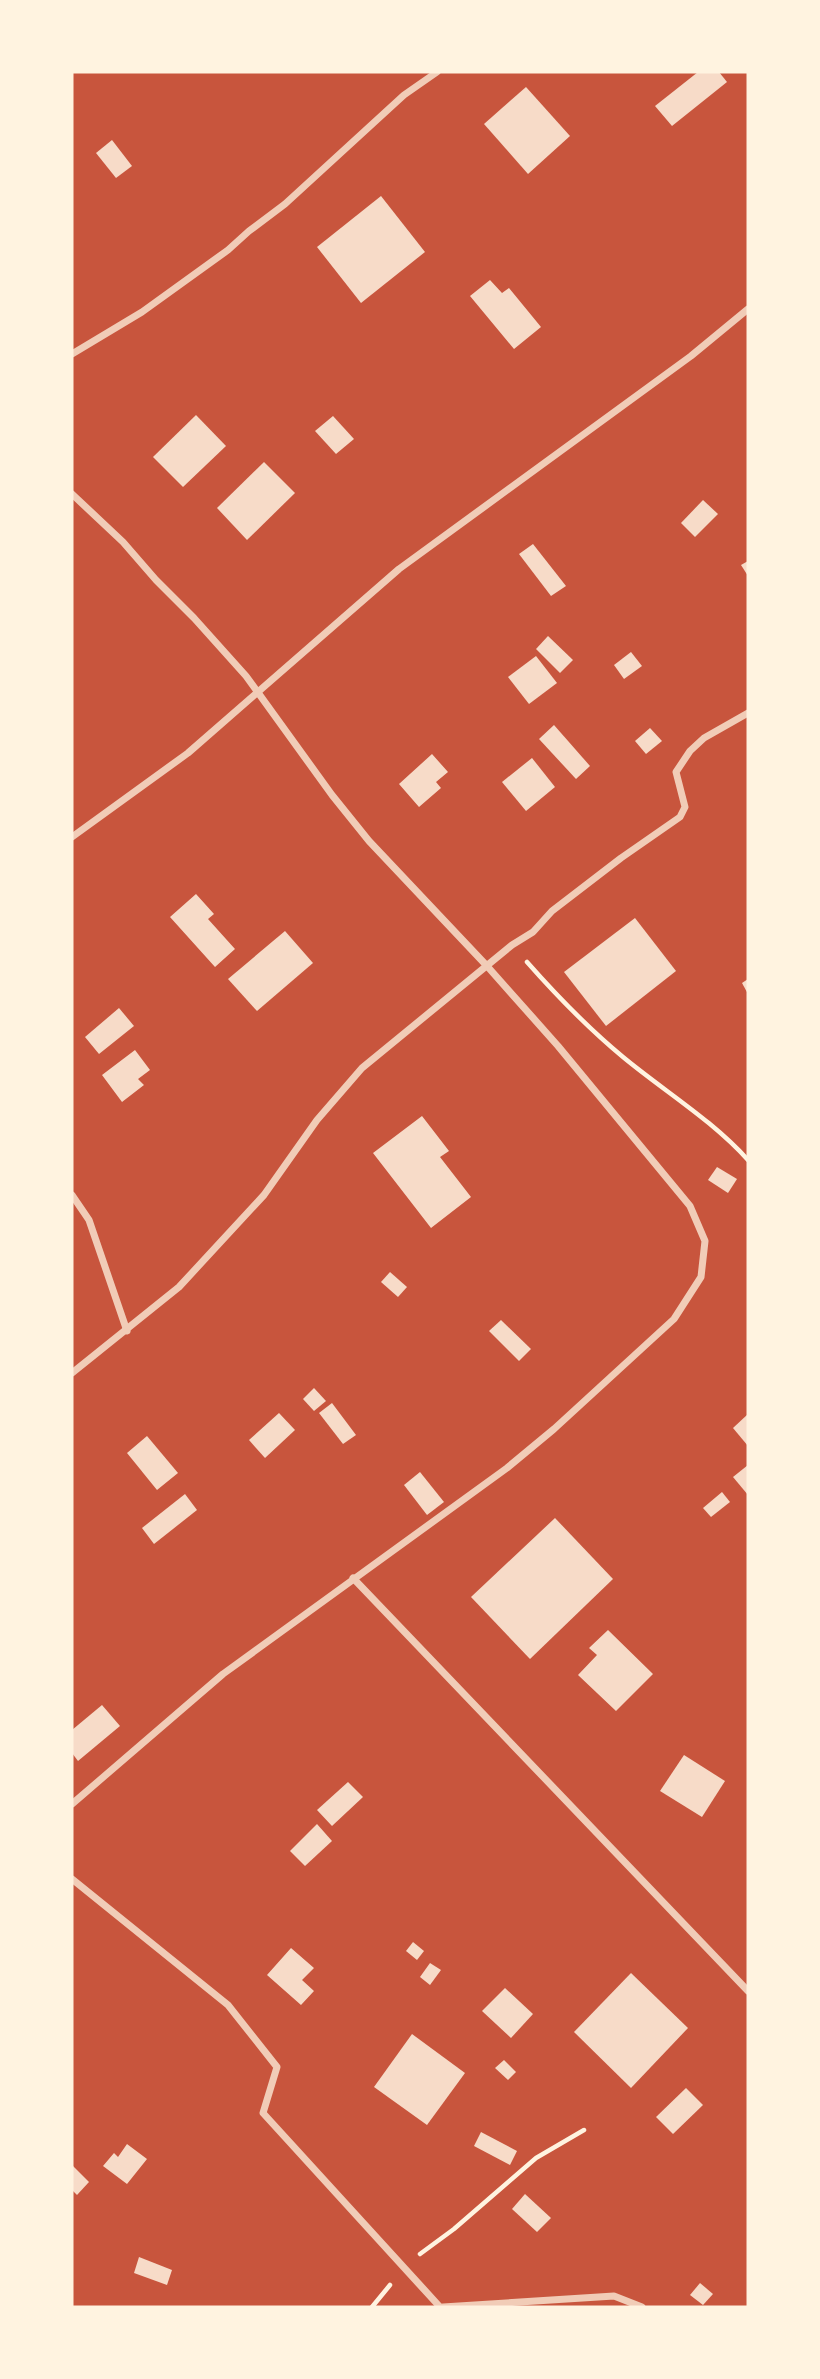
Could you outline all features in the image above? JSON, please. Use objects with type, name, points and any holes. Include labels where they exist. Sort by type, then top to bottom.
[{"type":"street","points":[[72,354],[142,312],[228,250],[249,230],[285,204],[404,95],[437,72]]},
{"type":"street","points":[[72,836],[188,752],[399,569],[691,356],[748,309]]},
{"type":"street","points":[[72,494],[123,541],[258,691],[332,795],[369,841],[488,966],[690,1206],[705,1241],[701,1277],[674,1320],[554,1429],[506,1468],[223,1674],[72,1804]]},
{"type":"street","points":[[72,1373],[179,1287],[264,1195],[317,1120],[362,1068],[512,945],[533,932],[552,911],[680,817],[685,807],[676,772],[690,751],[704,738],[748,713]]},
{"type":"street","points":[[72,1195],[89,1220],[127,1331]]},
{"type":"street","points":[[353,1578],[748,1991]]},
{"type":"street","points":[[72,1879],[228,2005],[276,2067],[263,2113],[441,2307],[614,2296],[642,2307]]},
{"type":"path","points":[[512,945],[569,1009],[748,1160]]},
{"type":"path","points":[[372,2307],[403,2267],[454,2229],[536,2158],[584,2130]]},
{"type":"building","points":[[698,72],[719,72],[727,82],[672,126],[655,106]]},
{"type":"building","points":[[526,87],[570,136],[528,174],[484,124]]},
{"type":"building","points":[[112,140],[132,166],[116,178],[96,153]]},
{"type":"building","points":[[381,196],[425,252],[361,303],[317,247]]},
{"type":"building","points":[[490,280],[502,293],[509,288],[541,327],[514,349],[470,296]]},
{"type":"building","points":[[196,415],[226,446],[183,487],[153,457]]},
{"type":"building","points":[[333,416],[354,439],[336,454],[315,431]]},
{"type":"building","points":[[264,462],[295,493],[247,540],[217,508]]},
{"type":"building","points":[[703,500],[718,514],[695,537],[681,523]]},
{"type":"building","points":[[533,544],[566,586],[551,596],[519,554]]},
{"type":"building","points":[[748,561],[748,576],[741,565]]},
{"type":"building","points":[[548,636],[573,660],[560,673],[536,649]]},
{"type":"building","points":[[631,652],[642,666],[624,679],[614,665]]},
{"type":"building","points":[[536,656],[557,683],[529,704],[508,677]]},
{"type":"building","points":[[554,725],[590,766],[576,779],[539,739]]},
{"type":"building","points":[[650,728],[662,741],[646,754],[635,741]]},
{"type":"building","points":[[432,754],[448,772],[436,782],[441,788],[419,807],[399,784]]},
{"type":"building","points":[[532,758],[555,787],[526,811],[502,782]]},
{"type":"building","points":[[196,894],[214,914],[208,919],[235,949],[215,967],[170,917]]},
{"type":"building","points":[[635,918],[676,971],[606,1026],[564,972]]},
{"type":"building","points":[[285,931],[313,963],[257,1011],[228,979]]},
{"type":"building","points":[[748,979],[748,994],[742,983]]},
{"type":"building","points":[[119,1008],[134,1026],[99,1054],[85,1037]]},
{"type":"building","points":[[135,1050],[150,1070],[138,1079],[144,1085],[122,1102],[102,1075]]},
{"type":"building","points":[[422,1116],[449,1151],[440,1157],[471,1197],[431,1228],[373,1153]]},
{"type":"building","points":[[717,1167],[737,1179],[728,1193],[708,1180]]},
{"type":"building","points":[[390,1272],[407,1287],[398,1297],[381,1282]]},
{"type":"building","points":[[501,1320],[531,1349],[519,1361],[489,1331]]},
{"type":"building","points":[[314,1388],[326,1401],[314,1411],[303,1399]]},
{"type":"building","points":[[332,1403],[356,1435],[343,1444],[319,1413]]},
{"type":"building","points":[[279,1413],[295,1430],[265,1458],[249,1440]]},
{"type":"building","points":[[748,1414],[748,1446],[733,1428]]},
{"type":"building","points":[[147,1436],[178,1473],[157,1490],[127,1453]]},
{"type":"building","points":[[748,1465],[748,1495],[733,1477]]},
{"type":"building","points":[[420,1472],[444,1502],[427,1515],[404,1485]]},
{"type":"building","points":[[722,1492],[730,1502],[711,1517],[703,1508]]},
{"type":"building","points":[[185,1494],[197,1510],[154,1544],[142,1528]]},
{"type":"building","points":[[555,1518],[613,1579],[530,1659],[471,1597]]},
{"type":"building","points":[[608,1630],[653,1674],[616,1711],[578,1675],[597,1655],[589,1648]]},
{"type":"building","points":[[102,1705],[120,1726],[78,1761],[72,1753],[72,1730]]},
{"type":"building","points":[[684,1755],[725,1781],[702,1817],[660,1791]]},
{"type":"building","points":[[348,1782],[363,1797],[332,1826],[317,1810]]},
{"type":"building","points":[[317,1824],[332,1841],[305,1866],[290,1851]]},
{"type":"building","points":[[413,1942],[424,1951],[417,1960],[406,1951]]},
{"type":"building","points":[[291,1948],[314,1968],[302,1980],[314,1991],[301,2005],[267,1975]]},
{"type":"building","points":[[430,1963],[441,1970],[430,1985],[420,1977]]},
{"type":"building","points":[[631,1973],[688,2028],[631,2088],[574,2032]]},
{"type":"building","points":[[505,1988],[533,2014],[511,2038],[482,2011]]},
{"type":"building","points":[[412,2034],[465,2073],[427,2125],[374,2087]]},
{"type":"building","points":[[504,2060],[516,2072],[508,2080],[495,2068]]},
{"type":"building","points":[[686,2088],[703,2105],[673,2134],[656,2117]]},
{"type":"building","points":[[481,2132],[517,2151],[510,2165],[474,2146]]},
{"type":"building","points":[[127,2144],[147,2159],[127,2184],[103,2166],[114,2153],[118,2157]]},
{"type":"building","points":[[72,2165],[89,2182],[77,2195],[72,2190]]},
{"type":"building","points":[[525,2194],[551,2218],[537,2232],[512,2209]]},
{"type":"building","points":[[139,2257],[172,2270],[167,2285],[134,2273]]},
{"type":"building","points":[[700,2283],[713,2294],[703,2305],[690,2295]]}]
